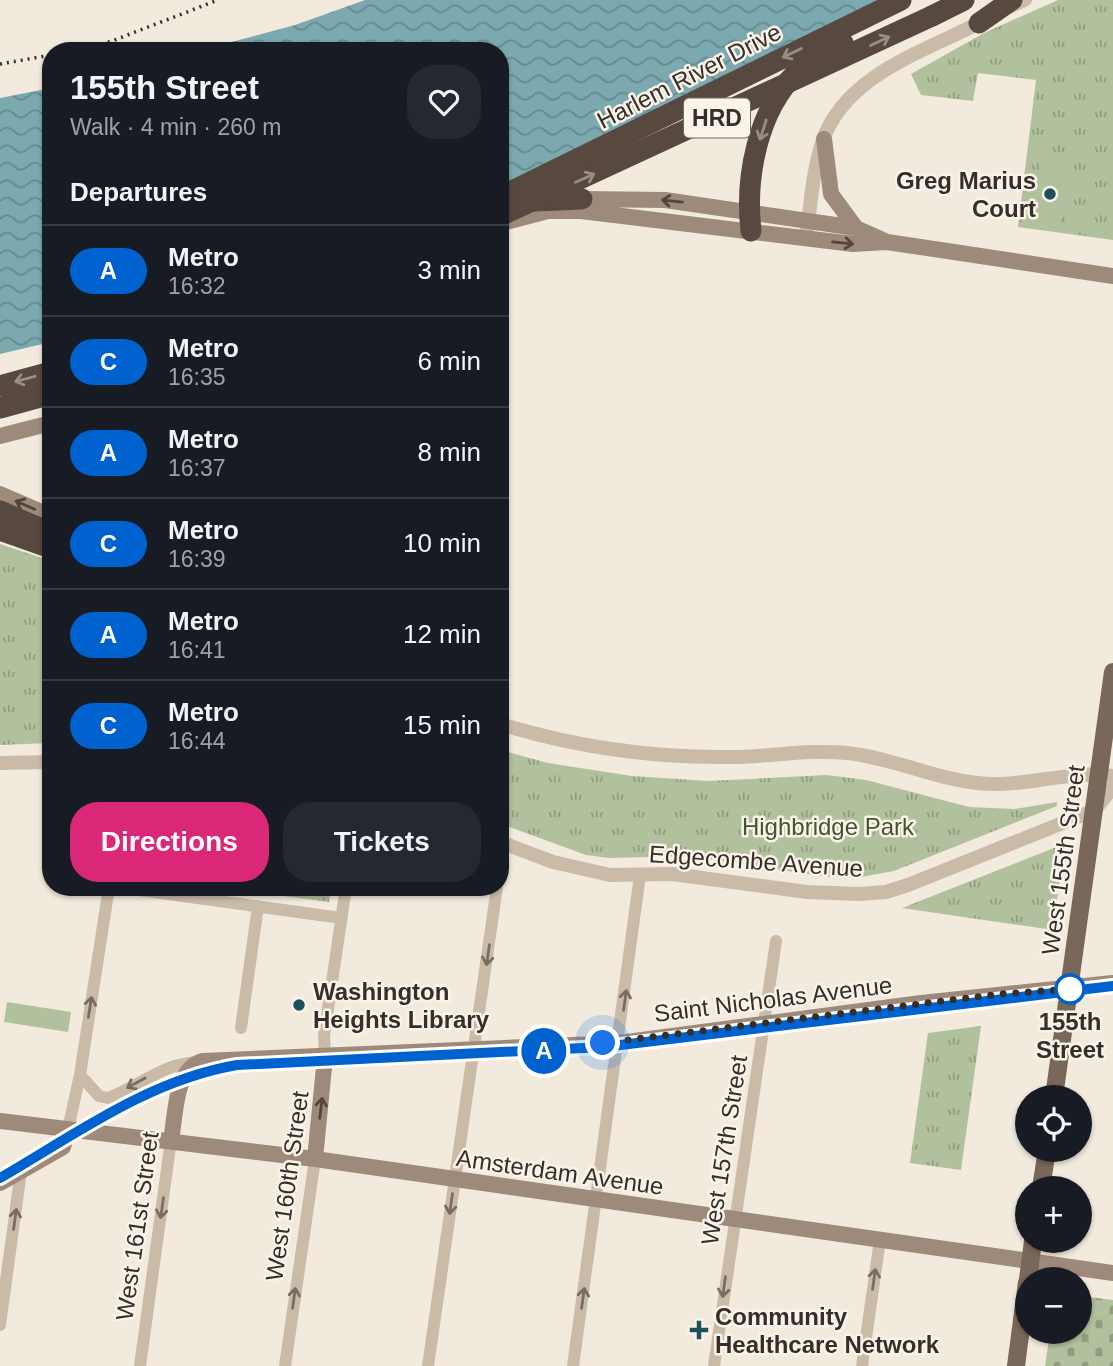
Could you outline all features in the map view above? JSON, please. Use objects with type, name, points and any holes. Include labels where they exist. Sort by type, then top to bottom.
[{"type":"highway","name":"Harlem River Drive","points":[[509,212],[964,0]]},
{"type":"highway","points":[[979,23],[1012,0]]},
{"type":"highway","name":"Harlem River Drive","points":[[509,193],[899,1]]},
{"type":"highway","points":[[750,221],[757,150],[768,116],[781,92],[799,71],[842,44],[899,1]]},
{"type":"highway","points":[[509,204],[581,205]]},
{"type":"highway","points":[[0,386],[42,374]]},
{"type":"highway","points":[[0,408],[42,396]]},
{"type":"highway","points":[[0,511],[42,529]]},
{"type":"highway","points":[[0,530],[42,545]]},
{"type":"main road","points":[[824,139],[825,170],[831,194],[856,228]]},
{"type":"main road","points":[[639,199],[639,217]]},
{"type":"main road","points":[[509,222],[581,205],[639,199],[704,205],[806,238],[853,244],[887,242],[1113,276]]},
{"type":"main road","points":[[581,205],[639,217],[702,224],[809,220],[856,228],[887,242]]},
{"type":"main road","points":[[702,224],[704,205]]},
{"type":"main road","points":[[0,436],[42,425]]},
{"type":"main road","points":[[0,494],[42,512]]},
{"type":"main road","name":"West 155th Street","points":[[1056,1085],[1095,810],[1106,775],[1112,680]]},
{"type":"main road","name":"Saint Nicholas Avenue","points":[[202,1062],[619,1043],[1070,986],[1113,983]]},
{"type":"main road","name":"West 160th Street","points":[[314,1159],[325,1057]]},
{"type":"main road","name":"West 161st Street","points":[[171,1140],[183,1075],[192,1066],[202,1062]]},
{"type":"main road","name":"Amsterdam Avenue","points":[[0,1121],[314,1159],[880,1240],[1015,1272]]},
{"type":"main road","points":[[0,1183],[63,1147],[68,1129]]},
{"type":"main road","name":"Amsterdam Avenue","points":[[1092,1273],[1113,1273]]},
{"type":"main road","points":[[1016,1366],[1019,1344]]},
{"type":"street","points":[[806,238],[824,139],[843,103],[864,84],[1026,0]]},
{"type":"street","points":[[509,726],[567,741],[666,755],[731,757],[847,753],[982,783],[1106,775]]},
{"type":"street","points":[[0,763],[42,762]]},
{"type":"street","points":[[1095,810],[1113,787]]},
{"type":"street","name":"Edgecombe Avenue","points":[[509,845],[582,871],[610,875],[685,875],[834,895],[886,892],[1095,810]]},
{"type":"street","points":[[573,1366],[640,875]]},
{"type":"street","points":[[68,1129],[80,1074],[108,896]]},
{"type":"street","points":[[184,896],[341,918]]},
{"type":"street","name":"West 160th Street","points":[[325,1057],[324,1035],[345,896]]},
{"type":"street","points":[[428,1366],[496,896]]},
{"type":"street","points":[[241,1028],[258,906]]},
{"type":"street","name":"West 157th Street","points":[[713,1366],[733,1219],[766,1023],[776,941]]},
{"type":"street","name":"Saint Nicholas Avenue","points":[[80,1074],[99,1096],[108,1098],[161,1069],[182,1062],[202,1062]]},
{"type":"street","name":"West 161st Street","points":[[140,1366],[171,1140]]},
{"type":"street","name":"West 160th Street","points":[[285,1366],[314,1159]]},
{"type":"street","points":[[0,1325],[21,1171]]},
{"type":"street","points":[[862,1366],[880,1240]]},
{"type":"green space","points":[[1058,0],[1113,0],[1113,240],[1018,227],[1036,80],[978,73],[973,101],[921,95],[911,74],[984,33]]},
{"type":"green space","name":"Greg Marius Court","points":[[1040,165],[1068,169],[1060,223],[1033,219]]},
{"type":"green space","points":[[0,544],[42,558],[42,743],[0,745]]},
{"type":"green space","name":"Highbridge Park","points":[[509,752],[548,763],[632,776],[709,781],[827,775],[866,780],[969,807],[1014,809],[1057,802],[1057,806],[894,871],[861,877],[828,877],[687,856],[609,858],[586,855],[509,827]]},
{"type":"green space","name":"Highbridge Park","points":[[1064,844],[1053,930],[902,908]]},
{"type":"green space","points":[[283,896],[330,896],[329,902]]},
{"type":"green space","points":[[7,1002],[71,1012],[68,1032],[4,1022]]},
{"type":"green space","points":[[981,1026],[961,1170],[910,1163],[928,1033]]},
{"type":"green space","points":[[1092,1297],[1113,1300],[1113,1366],[1045,1366],[1048,1344],[1092,1344]]},
{"type":"water","points":[[365,0],[880,0],[509,181],[509,42],[232,42],[295,25]]},
{"type":"water","points":[[42,90],[42,344],[0,354],[0,98]]},
{"type":"railway","points":[[108,42],[218,0]]},
{"type":"railway","points":[[0,64],[42,57]]},
{"type":"metro line","name":"A","points":[[0,1178],[163,1085],[202,1072],[237,1065],[604,1047],[991,998],[1113,986]]},
{"type":"place","name":"Greg Marius Court","points":[[1050,194]]},
{"type":"place","name":"155th Street","points":[[1070,989]]},
{"type":"place","name":"Washington Heights Library","points":[[299,1005]]},
{"type":"place","name":"Community Healthcare Network","points":[[699,1330]]},
{"type":"route","points":[[603,1043],[1048,988],[1070,989]]}]
